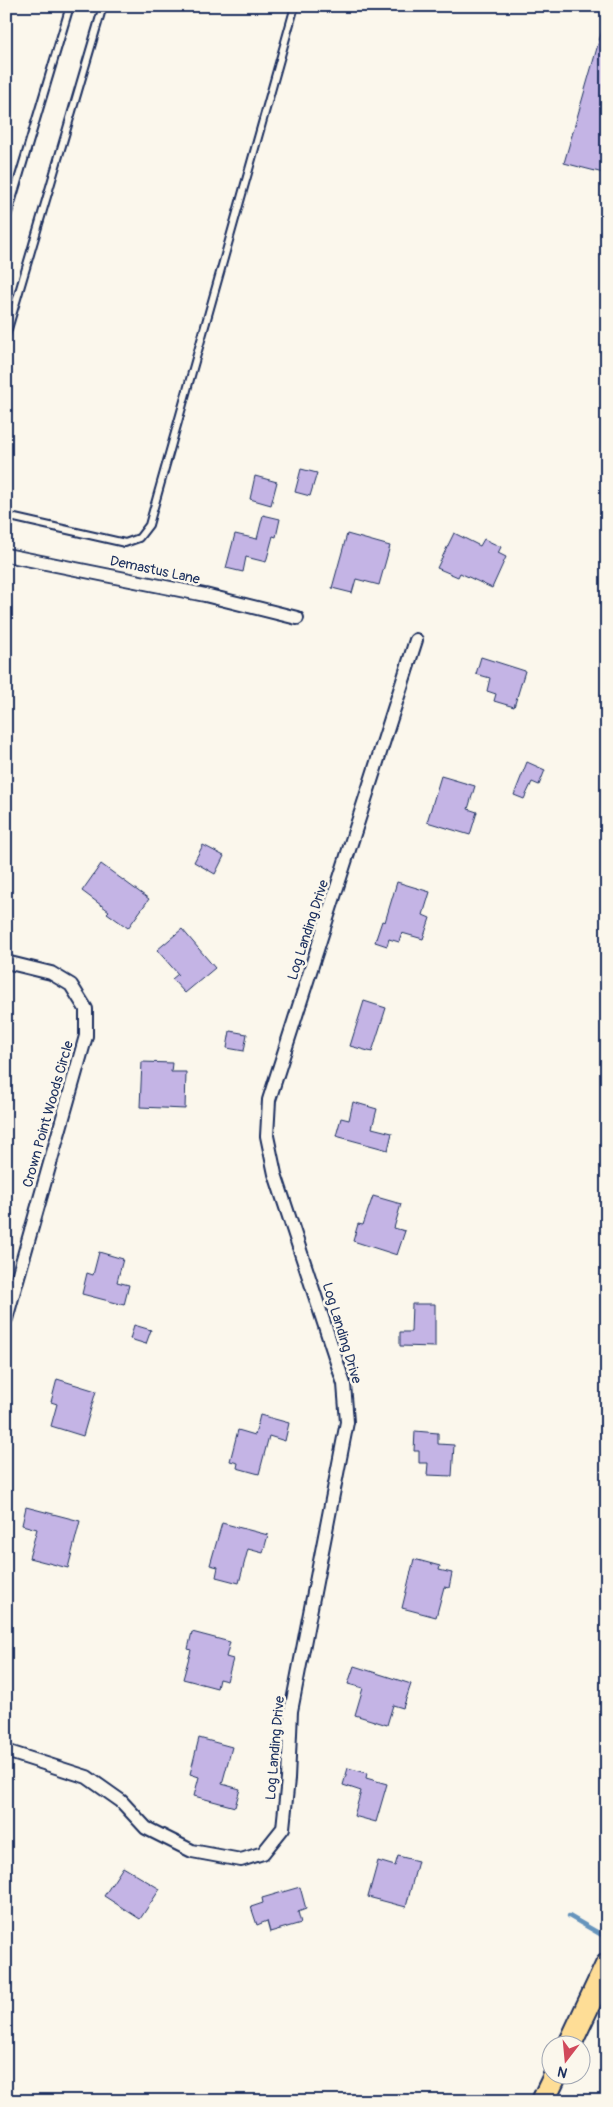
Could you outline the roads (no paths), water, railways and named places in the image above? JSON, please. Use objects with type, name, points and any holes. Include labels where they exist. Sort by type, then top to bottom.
[{"type":"highway","points":[[575,2034],[607,1965]]},
{"type":"highway","points":[[542,2101],[551,2084]]},
{"type":"street","name":"Demastus Lane","points":[[6,555],[205,595],[297,618]]},
{"type":"street","name":"Log Landing Drive","points":[[6,1751],[87,1777],[121,1801],[146,1828],[192,1851],[240,1860],[263,1853],[283,1828],[288,1780],[291,1711],[347,1422],[344,1384],[275,1174],[266,1136],[269,1100],[416,640]]},
{"type":"street","name":"Crown Point Woods Circle","points":[[6,962],[51,973],[71,985],[86,1009],[86,1036],[6,1319]]},
{"type":"lane","points":[[6,220],[70,6]]},
{"type":"lane","points":[[6,336],[103,6]]},
{"type":"lane","points":[[6,516],[125,543],[139,538],[149,525],[295,6]]},
{"type":"waterway","points":[[569,1916],[607,1938]]}]
